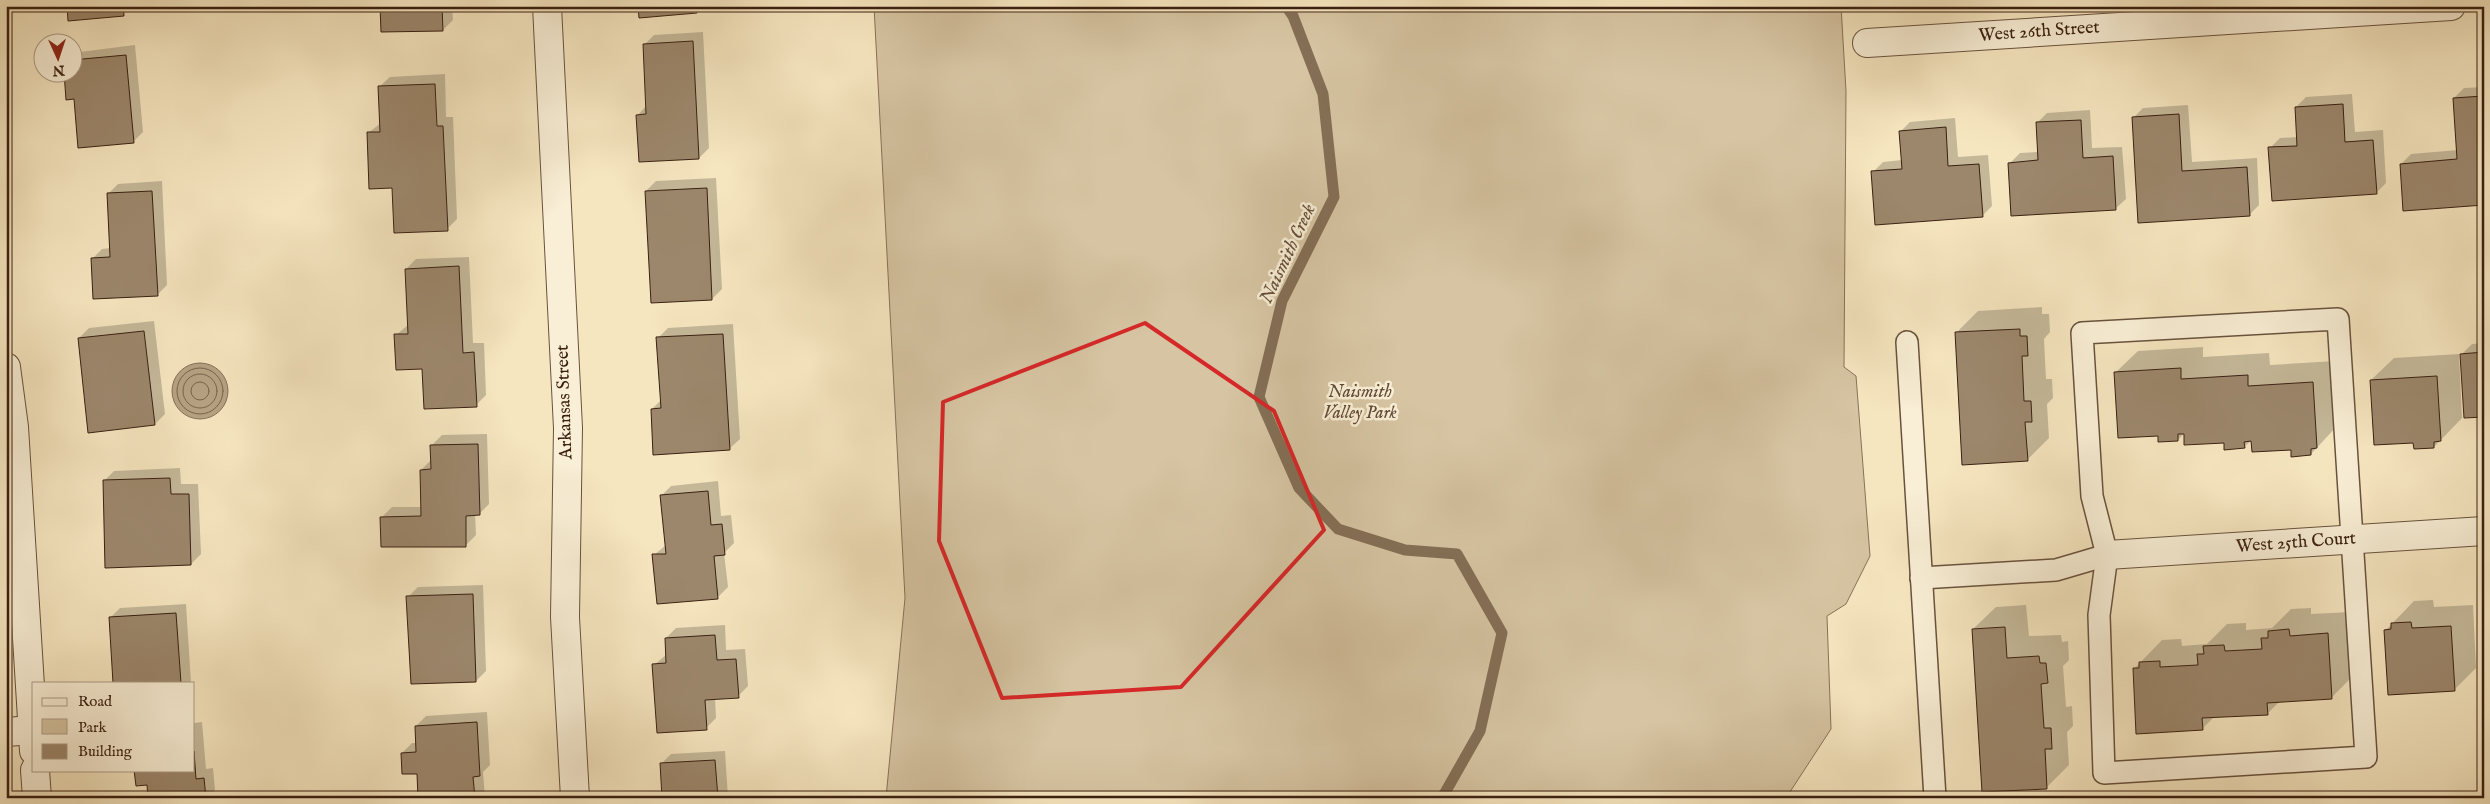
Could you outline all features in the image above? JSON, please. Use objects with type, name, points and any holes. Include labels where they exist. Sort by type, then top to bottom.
[{"type":"street","name":"Arkansas Street","points":[[547,6],[568,428],[565,617],[575,798]]},
{"type":"street","name":"West 26th Street","points":[[1867,43],[2450,6]]},
{"type":"street","points":[[6,366],[14,427],[24,738]]},
{"type":"street","name":"West 25th Court","points":[[2107,555],[2484,531]]},
{"type":"street","points":[[35,772],[36,798]]},
{"type":"lane","points":[[2338,319],[2366,757],[2104,773],[2099,615],[2107,555],[2092,496],[2082,333],[2338,319]]},
{"type":"lane","points":[[1906,342],[1935,798]]},
{"type":"lane","points":[[1921,578],[2056,570],[2107,555]]},
{"type":"highlighted area","points":[[1145,323],[1274,411],[1324,530],[1181,687],[1002,698],[939,541],[943,402]]},
{"type":"green space","name":"Naismith Valley Park","points":[[874,6],[1841,6],[1846,91],[1844,367],[1856,376],[1870,556],[1846,604],[1827,616],[1831,729],[1786,798],[886,798],[905,598]]},
{"type":"water","points":[[194,363],[206,363],[216,367],[224,375],[228,391],[224,407],[216,415],[206,419],[194,419],[184,415],[176,407],[172,397],[172,385],[176,375],[184,367]]},
{"type":"building","points":[[67,6],[123,6],[124,16],[68,21]]},
{"type":"building","points":[[380,6],[442,6],[443,31],[381,32]]},
{"type":"building","points":[[638,6],[697,6],[697,13],[639,18]]},
{"type":"building","points":[[693,41],[699,159],[639,162],[636,115],[646,114],[643,44]]},
{"type":"building","points":[[126,55],[134,143],[78,148],[74,99],[66,100],[65,82],[82,82],[82,59]]},
{"type":"building","points":[[435,84],[437,126],[443,126],[448,231],[394,233],[392,188],[369,189],[367,132],[380,132],[378,86]]},
{"type":"building","points":[[2484,96],[2484,205],[2403,211],[2400,164],[2457,159],[2453,98]]},
{"type":"building","points":[[2343,104],[2345,142],[2373,140],[2377,194],[2272,201],[2268,147],[2297,146],[2295,107]]},
{"type":"building","points":[[2179,114],[2182,171],[2247,167],[2250,216],[2138,223],[2132,117]]},
{"type":"building","points":[[2081,120],[2083,158],[2113,156],[2116,210],[2011,216],[2008,163],[2038,160],[2036,122]]},
{"type":"building","points":[[1946,127],[1948,166],[1979,164],[1983,217],[1875,225],[1871,171],[1902,169],[1899,131]]},
{"type":"building","points":[[707,188],[712,300],[651,303],[645,191]]},
{"type":"building","points":[[152,191],[158,296],[93,299],[91,258],[110,257],[107,193]]},
{"type":"building","points":[[459,266],[463,353],[474,352],[477,407],[424,409],[422,369],[396,370],[394,334],[408,334],[405,269]]},
{"type":"building","points":[[2020,329],[2020,336],[2027,336],[2028,356],[2022,356],[2024,401],[2031,401],[2032,422],[2025,422],[2028,461],[1962,465],[1955,332]]},
{"type":"building","points":[[144,331],[155,425],[88,433],[78,338]]},
{"type":"building","points":[[723,334],[730,450],[653,455],[651,409],[661,408],[656,337]]},
{"type":"building","points":[[2484,352],[2484,417],[2464,418],[2460,354]]},
{"type":"building","points":[[2181,368],[2181,379],[2248,375],[2248,386],[2313,382],[2317,448],[2311,449],[2311,455],[2291,457],[2291,450],[2252,452],[2251,441],[2244,442],[2245,448],[2224,450],[2224,443],[2184,445],[2184,434],[2178,434],[2178,441],[2158,442],[2158,436],[2118,438],[2114,372]]},
{"type":"building","points":[[2437,376],[2441,441],[2434,442],[2434,448],[2414,449],[2413,443],[2374,445],[2370,380]]},
{"type":"building","points":[[478,444],[480,515],[466,516],[466,547],[381,547],[380,517],[421,516],[420,470],[431,469],[430,445]]},
{"type":"building","points":[[170,478],[171,494],[189,494],[191,565],[105,568],[103,480]]},
{"type":"building","points":[[708,491],[711,525],[722,524],[725,555],[714,556],[718,599],[657,604],[652,554],[666,554],[660,495]]},
{"type":"building","points":[[473,594],[476,682],[411,684],[406,596]]},
{"type":"building","points":[[176,613],[181,682],[113,682],[109,617]]},
{"type":"building","points":[[2411,622],[2412,628],[2451,626],[2455,691],[2388,695],[2384,630],[2391,629],[2391,623]]},
{"type":"building","points":[[2005,627],[2007,658],[2039,656],[2040,663],[2046,663],[2048,683],[2041,684],[2044,728],[2051,728],[2052,749],[2045,749],[2047,789],[1982,792],[1972,629]]},
{"type":"building","points":[[2289,629],[2290,636],[2328,633],[2332,699],[2267,703],[2268,715],[2202,718],[2203,730],[2136,734],[2133,668],[2139,668],[2139,662],[2160,661],[2160,667],[2198,665],[2197,654],[2204,654],[2203,646],[2224,645],[2225,651],[2262,649],[2261,638],[2268,638],[2268,631]]},
{"type":"building","points":[[715,635],[717,660],[736,659],[739,698],[705,700],[707,730],[657,733],[652,664],[666,663],[665,638]]},
{"type":"building","points":[[477,722],[480,776],[473,777],[475,798],[418,798],[417,774],[402,774],[401,753],[416,752],[415,726]]},
{"type":"building","points":[[715,760],[718,798],[662,798],[660,763]]},
{"type":"building","points":[[195,765],[196,779],[204,778],[206,798],[148,798],[147,785],[136,786],[134,772],[195,772]]},
{"type":"waterway","name":"Naismith Creek","points":[[1286,6],[1293,16],[1323,94],[1334,197],[1282,301],[1259,397],[1299,488],[1338,529],[1405,550],[1457,554],[1502,633],[1480,731],[1442,798]]}]
